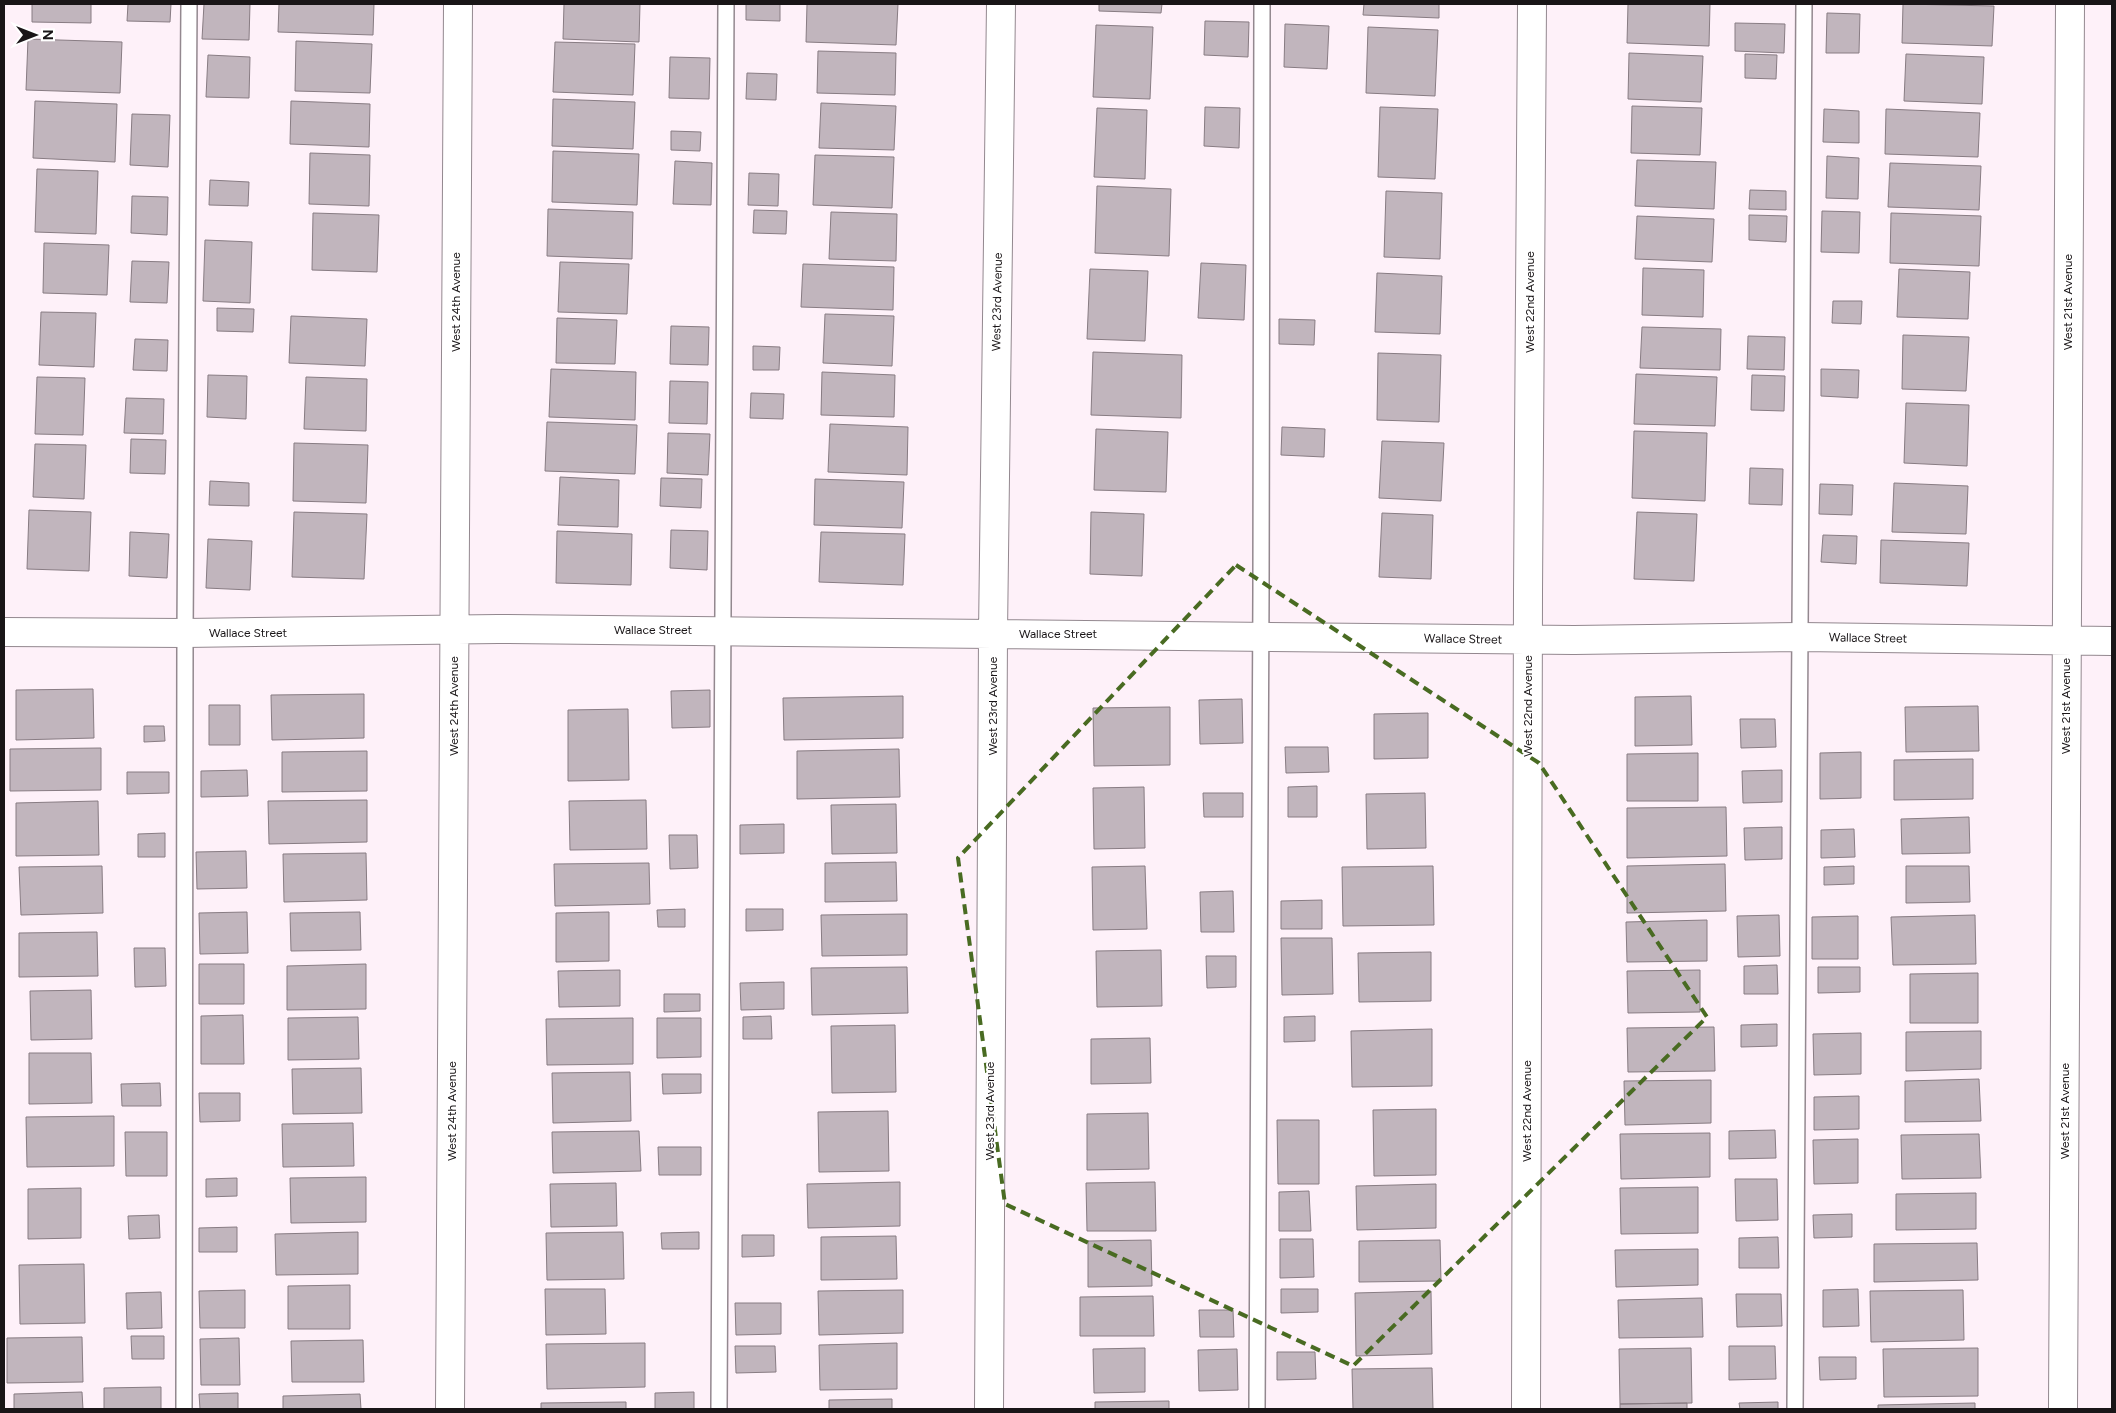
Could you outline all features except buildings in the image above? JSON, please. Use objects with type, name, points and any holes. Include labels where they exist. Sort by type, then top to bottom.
[{"type":"street","name":"West 24th Avenue","points":[[450,1409],[458,4]]},
{"type":"street","name":"West 23rd Avenue","points":[[989,1409],[993,634],[1001,4]]},
{"type":"street","name":"West 22nd Avenue","points":[[1526,1409],[1532,4]]},
{"type":"street","name":"West 21st Avenue","points":[[2063,1409],[2070,4]]},
{"type":"street","name":"Wallace Street","points":[[4,632],[185,633],[498,629],[1528,639],[1801,637],[2112,641]]},
{"type":"lane","points":[[184,1409],[185,633],[189,4]]},
{"type":"lane","points":[[720,1409],[726,4]]},
{"type":"lane","points":[[1257,1409],[1262,4]]},
{"type":"lane","points":[[1795,1409],[1804,4]]},
{"type":"highlighted area","points":[[1236,565],[1539,763],[1707,1017],[1353,1366],[1005,1204],[958,858]]}]
